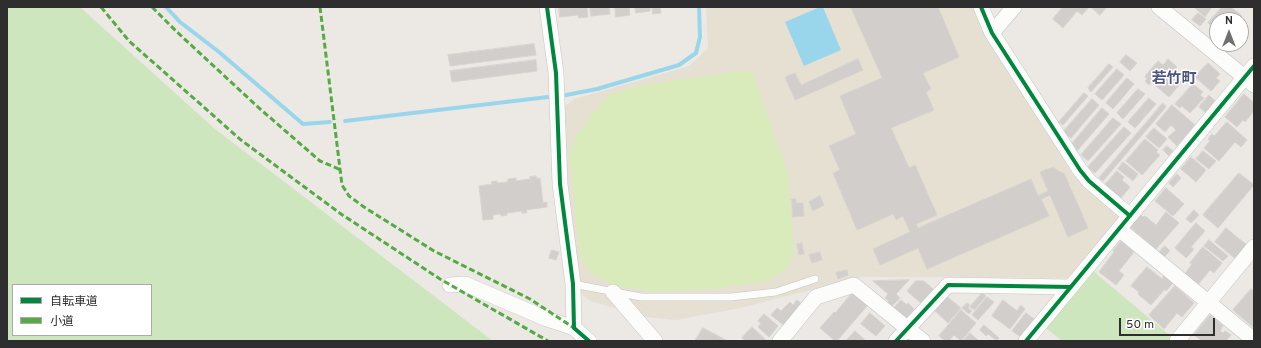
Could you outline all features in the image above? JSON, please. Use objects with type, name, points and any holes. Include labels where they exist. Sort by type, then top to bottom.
[{"type":"street","points":[[547,7],[556,73],[560,184],[573,284],[574,328]]},
{"type":"street","points":[[981,7],[992,33],[1080,170],[1089,181],[1130,216]]},
{"type":"street","points":[[992,33],[1014,7]]},
{"type":"street","points":[[1026,341],[1130,216],[1251,76],[1160,7]]},
{"type":"street","points":[[1119,229],[1254,340]]},
{"type":"street","points":[[1177,341],[1254,247]]},
{"type":"street","points":[[450,286],[465,284],[547,319],[574,328],[589,341]]},
{"type":"street","points":[[780,341],[816,298],[854,285],[923,341]]},
{"type":"street","points":[[896,341],[948,285],[1071,287]]},
{"type":"street","points":[[613,292],[655,341]]},
{"type":"lane","points":[[573,284],[641,297],[731,297],[776,292],[815,279]]},
{"type":"shaded area","points":[[706,7],[975,7],[1021,89],[1073,175],[1119,212],[1119,218],[1068,278],[862,277],[740,308],[676,320],[645,317],[590,301],[580,293],[564,159],[565,106],[574,99],[689,66],[708,48]]},
{"type":"green space","points":[[7,7],[80,7],[215,129],[493,341],[7,341]]},
{"type":"green space","points":[[743,71],[752,72],[788,173],[794,256],[787,268],[769,281],[715,289],[653,291],[617,286],[590,273],[580,257],[569,155],[575,137],[608,95],[641,85]]},
{"type":"green space","points":[[1093,271],[1173,338],[1170,341],[1062,341],[1046,328]]},
{"type":"water","points":[[823,7],[841,50],[804,66],[785,22]]},
{"type":"building","points":[[559,7],[587,7],[588,17],[579,18],[578,15],[560,17]]},
{"type":"building","points":[[590,7],[609,7],[610,14],[591,16]]},
{"type":"building","points":[[615,7],[629,7],[630,15],[616,17]]},
{"type":"building","points":[[635,7],[650,7],[650,11],[636,13]]},
{"type":"building","points":[[652,7],[660,7],[661,13],[653,14]]},
{"type":"building","points":[[851,7],[938,7],[959,57],[923,73],[931,89],[926,92],[934,110],[891,128],[909,168],[915,165],[937,215],[916,224],[918,228],[1031,179],[1038,196],[1048,191],[1040,172],[1053,167],[1064,173],[1088,228],[1068,237],[1050,195],[1041,199],[1049,216],[927,269],[918,248],[880,265],[873,249],[910,232],[903,216],[896,220],[893,214],[857,230],[833,173],[840,170],[829,146],[856,134],[840,96],[882,78]]},
{"type":"building","points":[[1063,7],[1089,7],[1082,15],[1077,11],[1063,28],[1053,19]]},
{"type":"building","points":[[1091,7],[1107,7],[1100,15]]},
{"type":"building","points":[[1212,7],[1205,17],[1195,8]]},
{"type":"building","points":[[1222,7],[1231,7],[1237,12],[1218,12]]},
{"type":"building","points":[[1198,13],[1206,19],[1200,26],[1192,20]]},
{"type":"building","points":[[534,44],[536,55],[450,66],[448,55]]},
{"type":"building","points":[[1126,55],[1137,63],[1130,71],[1120,62]]},
{"type":"building","points":[[858,59],[863,70],[795,100],[785,77],[795,73],[801,85]]},
{"type":"building","points":[[1168,59],[1177,67],[1173,71],[1169,67],[1168,69],[1178,77],[1177,79],[1181,83],[1169,97],[1151,82],[1149,85],[1145,81],[1147,79],[1145,76],[1158,61],[1163,65]]},
{"type":"building","points":[[536,60],[537,71],[452,82],[450,71]]},
{"type":"building","points":[[1208,63],[1220,74],[1216,78],[1220,81],[1211,91],[1195,77]]},
{"type":"building","points":[[1109,64],[1113,67],[1091,92],[1088,88]]},
{"type":"building","points":[[1117,69],[1124,75],[1102,100],[1095,94]]},
{"type":"building","points":[[1127,78],[1134,84],[1113,109],[1106,103]]},
{"type":"building","points":[[1193,84],[1203,92],[1200,95],[1204,98],[1190,113],[1182,106],[1180,108],[1175,104]]},
{"type":"building","points":[[1138,89],[1145,94],[1123,119],[1117,113]]},
{"type":"building","points":[[1084,93],[1088,96],[1063,125],[1059,122]]},
{"type":"building","points":[[1244,94],[1254,103],[1254,111],[1245,122],[1243,120],[1237,127],[1225,117]]},
{"type":"building","points":[[1209,95],[1216,102],[1206,113],[1199,107]]},
{"type":"building","points":[[1149,98],[1156,104],[1135,128],[1128,122]]},
{"type":"building","points":[[1092,99],[1099,105],[1071,138],[1063,132]]},
{"type":"building","points":[[1163,103],[1166,107],[1103,181],[1099,178]]},
{"type":"building","points":[[1172,105],[1195,125],[1177,146],[1168,137],[1176,130],[1171,125],[1165,132],[1156,124]]},
{"type":"building","points":[[1102,108],[1109,114],[1077,151],[1071,145]]},
{"type":"building","points":[[1113,118],[1121,124],[1088,161],[1081,155]]},
{"type":"building","points":[[1227,122],[1247,140],[1241,147],[1235,142],[1219,161],[1204,148],[1210,141],[1208,139],[1212,134],[1214,136]]},
{"type":"building","points":[[1124,127],[1131,133],[1095,173],[1088,167]]},
{"type":"building","points":[[1154,128],[1167,139],[1159,148],[1146,137]]},
{"type":"building","points":[[1145,139],[1158,150],[1156,152],[1160,155],[1142,175],[1126,161]]},
{"type":"building","points":[[1167,146],[1173,151],[1169,156],[1163,150]]},
{"type":"building","points":[[1203,151],[1216,161],[1209,169],[1196,159]]},
{"type":"building","points":[[1191,157],[1206,170],[1196,182],[1181,169]]},
{"type":"building","points":[[1123,162],[1138,174],[1133,181],[1118,169]]},
{"type":"building","points":[[1117,171],[1124,177],[1122,180],[1130,187],[1119,200],[1103,187]]},
{"type":"building","points":[[1239,173],[1254,185],[1218,228],[1203,215]]},
{"type":"building","points":[[1177,174],[1181,178],[1173,187],[1169,183]]},
{"type":"building","points":[[536,176],[537,179],[540,178],[543,203],[547,202],[547,207],[526,210],[527,213],[522,213],[522,211],[507,213],[507,215],[501,216],[501,214],[493,215],[493,219],[483,220],[479,186],[492,184],[491,182],[497,181],[497,183],[508,182],[508,179],[516,178],[516,181],[530,179],[530,177]]},
{"type":"building","points":[[1166,188],[1184,204],[1173,216],[1155,201]]},
{"type":"building","points":[[820,196],[824,205],[813,211],[809,202]]},
{"type":"building","points":[[792,199],[796,199],[796,203],[803,203],[804,216],[793,217]]},
{"type":"building","points":[[1194,210],[1199,215],[1191,223],[1186,219]]},
{"type":"building","points":[[1166,212],[1179,223],[1156,249],[1130,227],[1141,215],[1143,217],[1145,216],[1156,225]]},
{"type":"building","points":[[1196,223],[1205,231],[1191,247],[1194,249],[1186,258],[1175,248]]},
{"type":"building","points":[[1226,228],[1248,246],[1237,260],[1215,242]]},
{"type":"building","points":[[1209,240],[1228,256],[1223,261],[1204,246]]},
{"type":"building","points":[[1121,241],[1134,252],[1119,271],[1124,275],[1116,285],[1099,272]]},
{"type":"building","points":[[802,243],[804,254],[799,255],[797,244]]},
{"type":"building","points":[[1165,246],[1170,251],[1163,258],[1158,253]]},
{"type":"building","points":[[1203,247],[1222,263],[1214,273],[1210,270],[1197,286],[1184,275],[1192,264],[1190,263]]},
{"type":"building","points":[[552,250],[559,252],[556,260],[549,258]]},
{"type":"building","points":[[820,252],[822,260],[812,263],[809,255]]},
{"type":"building","points":[[1147,267],[1162,279],[1164,275],[1173,283],[1166,291],[1165,289],[1151,305],[1131,286]]},
{"type":"building","points":[[847,270],[848,275],[838,279],[836,273]]},
{"type":"building","points":[[909,280],[896,294],[900,298],[891,307],[887,304],[889,301],[885,298],[888,294],[873,281]]},
{"type":"building","points":[[916,281],[924,281],[933,289],[927,296],[929,298],[923,305],[907,291]]},
{"type":"building","points":[[1175,286],[1194,303],[1182,317],[1177,313],[1164,329],[1149,315]]},
{"type":"building","points":[[1251,289],[1254,291],[1254,328],[1233,310]]},
{"type":"building","points":[[852,293],[867,306],[837,341],[835,341],[820,328]]},
{"type":"building","points":[[982,293],[986,296],[974,310],[970,307]]},
{"type":"building","points":[[944,294],[961,308],[948,323],[934,310]]},
{"type":"building","points":[[987,297],[994,302],[978,320],[972,315]]},
{"type":"building","points":[[797,300],[804,306],[786,327],[771,315],[777,308],[781,311],[790,302],[793,305]]},
{"type":"building","points":[[901,300],[907,305],[908,303],[914,309],[906,319],[894,308]]},
{"type":"building","points":[[1003,300],[1017,311],[1021,305],[1025,309],[1010,329],[992,316]]},
{"type":"building","points":[[967,303],[970,305],[968,308],[972,311],[969,314],[962,308]]},
{"type":"building","points":[[961,310],[976,323],[961,341],[954,335],[949,341],[945,341],[939,336]]},
{"type":"building","points":[[870,313],[885,326],[876,336],[861,324]]},
{"type":"building","points":[[1026,313],[1034,319],[1021,337],[1012,331]]},
{"type":"building","points":[[764,314],[778,326],[769,337],[758,327],[761,323],[758,321]]},
{"type":"building","points":[[1210,315],[1223,326],[1220,331],[1223,333],[1225,331],[1231,335],[1226,341],[1202,341],[1194,335]]},
{"type":"building","points":[[984,325],[999,338],[997,341],[988,334],[986,336],[980,330]]},
{"type":"building","points":[[752,327],[767,341],[745,341],[742,338]]},
{"type":"building","points":[[703,328],[728,341],[695,341]]},
{"type":"building","points":[[855,331],[866,341],[846,341]]},
{"type":"building","points":[[970,333],[979,341],[963,341]]},
{"type":"waterway","points":[[166,7],[180,22],[219,52],[303,124],[330,122]]},
{"type":"waterway","points":[[566,95],[597,89],[679,65],[696,53],[700,37],[699,7]]},
{"type":"waterway","points":[[345,121],[548,97]]},
{"type":"marked path","points":[[101,7],[129,41],[241,140],[341,214],[440,279],[548,341]]},
{"type":"marked path","points":[[152,7],[259,108],[320,161],[341,170]]},
{"type":"marked path","points":[[320,7],[342,185],[349,196],[434,251],[530,299],[574,328]]},
{"type":"cycle path","points":[[547,7],[556,73],[560,184],[573,284],[574,328],[589,341]]},
{"type":"cycle path","points":[[981,7],[992,33],[1080,170],[1089,181],[1130,216]]},
{"type":"cycle path","points":[[1026,341],[1254,66]]},
{"type":"cycle path","points":[[896,341],[948,285],[1071,287]]},
{"type":"district","name":"若竹町","points":[[1174,80]]}]
